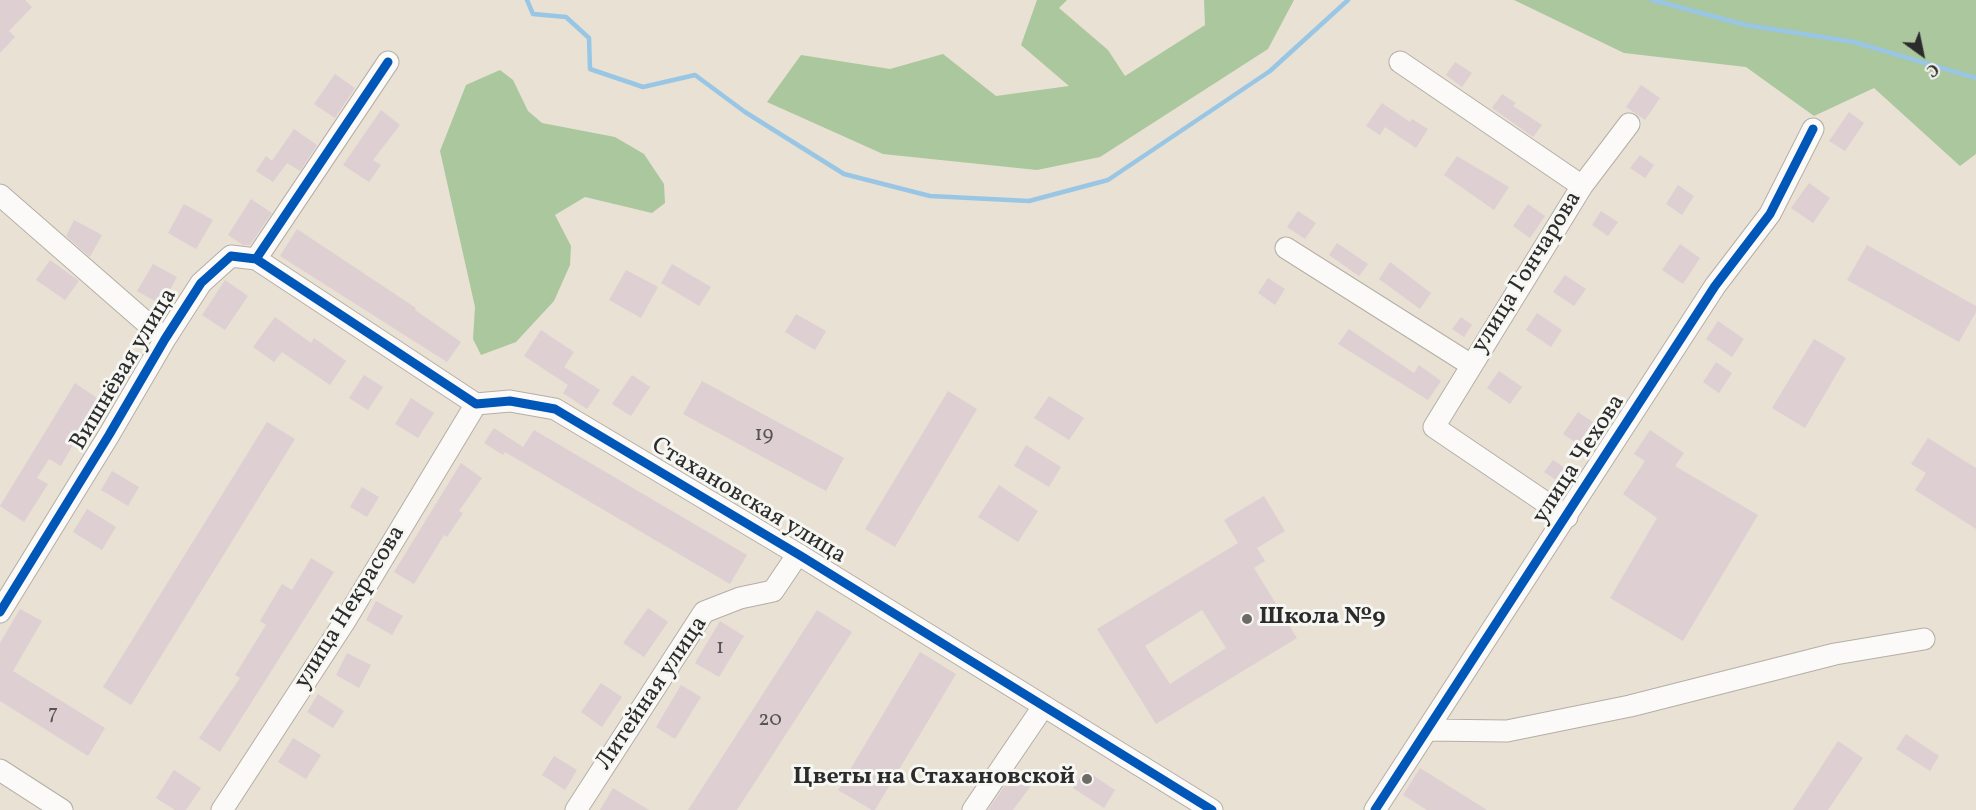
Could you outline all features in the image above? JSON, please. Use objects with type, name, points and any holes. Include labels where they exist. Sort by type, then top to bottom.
[{"type":"street","points":[[388,62],[255,259],[476,404]]},
{"type":"street","points":[[1400,62],[1582,186]]},
{"type":"street","name":"улица Гончарова","points":[[1567,518],[1434,428],[1471,364],[1582,186],[1629,124]]},
{"type":"street","name":"улица Чехова","points":[[1376,810],[1715,286],[1770,214],[1813,129]]},
{"type":"street","points":[[0,195],[165,339]]},
{"type":"street","points":[[1286,248],[1471,364]]},
{"type":"street","name":"Вишнёвая улица","points":[[0,612],[201,283],[231,256],[255,259]]},
{"type":"street","name":"Стахановская улица","points":[[476,404],[510,401],[555,409],[798,554],[1212,810]]},
{"type":"street","name":"улица Некрасова","points":[[222,810],[345,621],[476,404]]},
{"type":"street","name":"Литейная улица","points":[[576,810],[704,612],[740,597],[772,591],[798,554]]},
{"type":"street","points":[[1428,730],[1507,731],[1630,706],[1835,654],[1924,639]]},
{"type":"street","points":[[973,810],[1043,707]]},
{"type":"street","points":[[0,770],[62,810]]},
{"type":"green space","points":[[1037,0],[1067,0],[1059,8],[1108,50],[1125,76],[1205,25],[1204,0],[1294,0],[1268,49],[1100,157],[1037,170],[883,154],[767,102],[801,55],[890,69],[943,54],[996,96],[1069,86],[1021,45]]},
{"type":"green space","points":[[1514,0],[1976,0],[1976,154],[1960,166],[1874,88],[1814,116],[1746,67],[1624,53]]},
{"type":"green space","points":[[500,70],[513,80],[528,111],[542,123],[615,137],[644,154],[664,184],[665,203],[652,213],[585,197],[555,215],[571,246],[570,265],[554,301],[516,342],[481,355],[473,339],[475,307],[440,151],[466,85]]},
{"type":"building","points":[[0,0],[25,0],[32,7],[9,31],[15,37],[0,53]]},
{"type":"building","points":[[1455,62],[1472,73],[1462,87],[1446,75]]},
{"type":"building","points":[[335,74],[355,88],[335,118],[314,104]]},
{"type":"building","points":[[1641,85],[1660,98],[1645,120],[1626,107]]},
{"type":"building","points":[[1502,94],[1516,103],[1513,106],[1542,125],[1533,137],[1492,108]]},
{"type":"building","points":[[1382,103],[1410,122],[1412,119],[1428,129],[1416,148],[1385,127],[1380,135],[1366,126]]},
{"type":"building","points":[[381,110],[400,125],[373,160],[381,165],[369,182],[343,165]]},
{"type":"building","points":[[1849,112],[1864,123],[1845,151],[1829,141]]},
{"type":"building","points":[[294,129],[317,145],[300,171],[287,163],[273,182],[256,171],[266,156],[272,161]]},
{"type":"building","points":[[1640,155],[1654,165],[1645,178],[1630,168]]},
{"type":"building","points":[[1457,156],[1509,187],[1494,210],[1444,175]]},
{"type":"building","points":[[1809,183],[1830,198],[1813,223],[1791,208]]},
{"type":"building","points":[[1678,185],[1694,196],[1682,215],[1666,204]]},
{"type":"building","points":[[251,199],[272,213],[250,245],[243,245],[228,235]]},
{"type":"building","points":[[184,204],[213,220],[196,249],[168,233]]},
{"type":"building","points":[[1528,204],[1545,216],[1530,238],[1513,226]]},
{"type":"building","points":[[1298,211],[1316,223],[1305,239],[1287,227]]},
{"type":"building","points":[[1601,211],[1618,222],[1608,236],[1592,225]]},
{"type":"building","points":[[74,220],[102,235],[90,257],[66,236]]},
{"type":"building","points":[[297,229],[416,308],[415,310],[461,342],[447,362],[280,256]]},
{"type":"building","points":[[1337,243],[1368,264],[1359,276],[1329,255]]},
{"type":"building","points":[[1680,244],[1700,258],[1683,284],[1662,270]]},
{"type":"building","points":[[1867,245],[1976,306],[1976,312],[1959,342],[1847,280]]},
{"type":"building","points":[[50,260],[79,281],[65,300],[36,280]]},
{"type":"building","points":[[1390,262],[1431,293],[1420,309],[1379,279]]},
{"type":"building","points":[[153,264],[177,277],[162,305],[137,291]]},
{"type":"building","points":[[672,264],[711,287],[699,306],[661,283]]},
{"type":"building","points":[[626,270],[658,287],[641,318],[609,300]]},
{"type":"building","points":[[1565,275],[1586,289],[1574,306],[1553,292]]},
{"type":"building","points":[[1268,278],[1285,289],[1275,305],[1258,293]]},
{"type":"building","points":[[225,280],[248,296],[225,330],[202,315]]},
{"type":"building","points":[[1537,313],[1562,330],[1551,347],[1526,330]]},
{"type":"building","points":[[796,314],[826,331],[815,350],[785,332]]},
{"type":"building","points":[[275,317],[311,343],[314,338],[346,361],[330,385],[282,352],[274,362],[253,347]]},
{"type":"building","points":[[1461,317],[1472,325],[1464,337],[1452,329]]},
{"type":"building","points":[[1718,321],[1744,339],[1732,357],[1706,339]]},
{"type":"building","points":[[1349,329],[1414,373],[1419,365],[1441,381],[1428,400],[1338,344]]},
{"type":"building","points":[[541,330],[574,352],[564,367],[600,390],[587,409],[563,393],[568,385],[524,356]]},
{"type":"building","points":[[1814,339],[1846,358],[1805,428],[1772,408]]},
{"type":"building","points":[[1716,362],[1732,373],[1719,393],[1703,382]]},
{"type":"building","points":[[1499,371],[1522,387],[1510,404],[1487,388]]},
{"type":"building","points":[[364,375],[383,387],[368,410],[349,398]]},
{"type":"building","points":[[632,375],[650,387],[631,416],[612,404]]},
{"type":"building","points":[[702,381],[844,458],[826,491],[683,414]]},
{"type":"building","points":[[75,383],[100,400],[73,440],[75,441],[61,466],[49,459],[37,478],[48,484],[24,522],[0,506]]},
{"type":"building","points":[[948,391],[977,409],[895,547],[865,529]]},
{"type":"building","points":[[1049,396],[1084,418],[1069,440],[1034,418]]},
{"type":"building","points":[[411,398],[434,413],[418,438],[395,424]]},
{"type":"building","points":[[1578,412],[1593,422],[1578,444],[1563,434]]},
{"type":"building","points":[[267,422],[295,439],[131,705],[103,687]]},
{"type":"building","points":[[494,428],[523,447],[534,430],[747,555],[730,584],[505,452],[503,455],[484,443]]},
{"type":"building","points":[[1650,430],[1684,453],[1675,466],[1758,515],[1683,641],[1610,598],[1657,518],[1623,494],[1645,461],[1634,454]]},
{"type":"building","points":[[1928,438],[1976,468],[1976,529],[1915,490],[1926,473],[1911,464]]},
{"type":"building","points":[[1026,445],[1061,467],[1049,487],[1014,466]]},
{"type":"building","points":[[1553,460],[1565,468],[1556,480],[1544,472]]},
{"type":"building","points":[[461,463],[482,478],[459,511],[463,513],[447,537],[444,535],[414,584],[394,572]]},
{"type":"building","points":[[112,471],[139,487],[128,506],[101,490]]},
{"type":"building","points":[[999,485],[1038,511],[1018,542],[978,517]]},
{"type":"building","points":[[362,487],[379,497],[367,517],[350,507]]},
{"type":"building","name":"Школа №9","points":[[1264,496],[1285,531],[1257,548],[1265,561],[1254,568],[1297,638],[1156,724],[1097,629],[1238,543],[1224,520]],"holes":[[[1202,610],[1226,648],[1170,684],[1145,646]]]},
{"type":"building","points":[[87,509],[116,527],[102,550],[73,532]]},
{"type":"building","points":[[311,558],[334,572],[220,752],[199,738],[240,678],[235,675],[266,625],[260,621],[282,584],[292,590]]},
{"type":"building","points":[[376,601],[403,616],[392,635],[366,620]]},
{"type":"building","points":[[648,608],[668,622],[644,657],[623,643]]},
{"type":"building","points":[[20,609],[42,621],[13,671],[105,728],[88,756],[0,701],[0,643]]},
{"type":"building","points":[[817,610],[852,632],[737,810],[688,810]]},
{"type":"building","points":[[720,621],[744,636],[719,677],[695,663]]},
{"type":"building","points":[[920,652],[956,674],[875,810],[872,810],[838,790]]},
{"type":"building","points":[[347,653],[371,665],[359,688],[336,675]]},
{"type":"building","points":[[601,683],[622,697],[602,727],[581,712]]},
{"type":"building","points":[[681,685],[701,697],[675,739],[656,727]]},
{"type":"building","points":[[318,694],[344,711],[333,728],[307,712]]},
{"type":"building","points":[[1906,734],[1939,756],[1930,771],[1896,749]]},
{"type":"building","points":[[293,738],[321,755],[306,779],[278,762]]},
{"type":"building","points":[[1838,741],[1863,758],[1828,810],[1793,810]]},
{"type":"building","points":[[554,756],[577,770],[565,790],[542,775]]},
{"type":"building","points":[[1420,768],[1487,810],[1427,810],[1403,795]]},
{"type":"building","points":[[174,770],[201,788],[186,810],[175,810],[156,798]]},
{"type":"building","points":[[1085,770],[1115,790],[1104,808],[1073,788]]},
{"type":"building","points":[[1013,774],[1030,787],[1013,810],[988,810]]},
{"type":"building","points":[[613,788],[649,810],[600,810]]},
{"type":"waterway","points":[[527,0],[533,14],[566,17],[589,38],[590,69],[643,87],[695,75],[745,112],[844,174],[930,196],[1029,201],[1108,180],[1270,71],[1348,0]]},
{"type":"waterway","points":[[1652,0],[1746,25],[1854,42],[1976,78]]},
{"type":"cycle path","points":[[0,612],[201,283],[231,256],[256,259],[388,62]]},
{"type":"cycle path","points":[[1375,810],[1715,286],[1770,214],[1813,129]]},
{"type":"cycle path","points":[[256,259],[476,404],[510,401],[555,409],[801,556],[1212,810]]},
{"type":"place","name":"Школа №9","points":[[1247,619]]},
{"type":"place","name":"Цветы на Стахановской","points":[[1087,779]]}]
